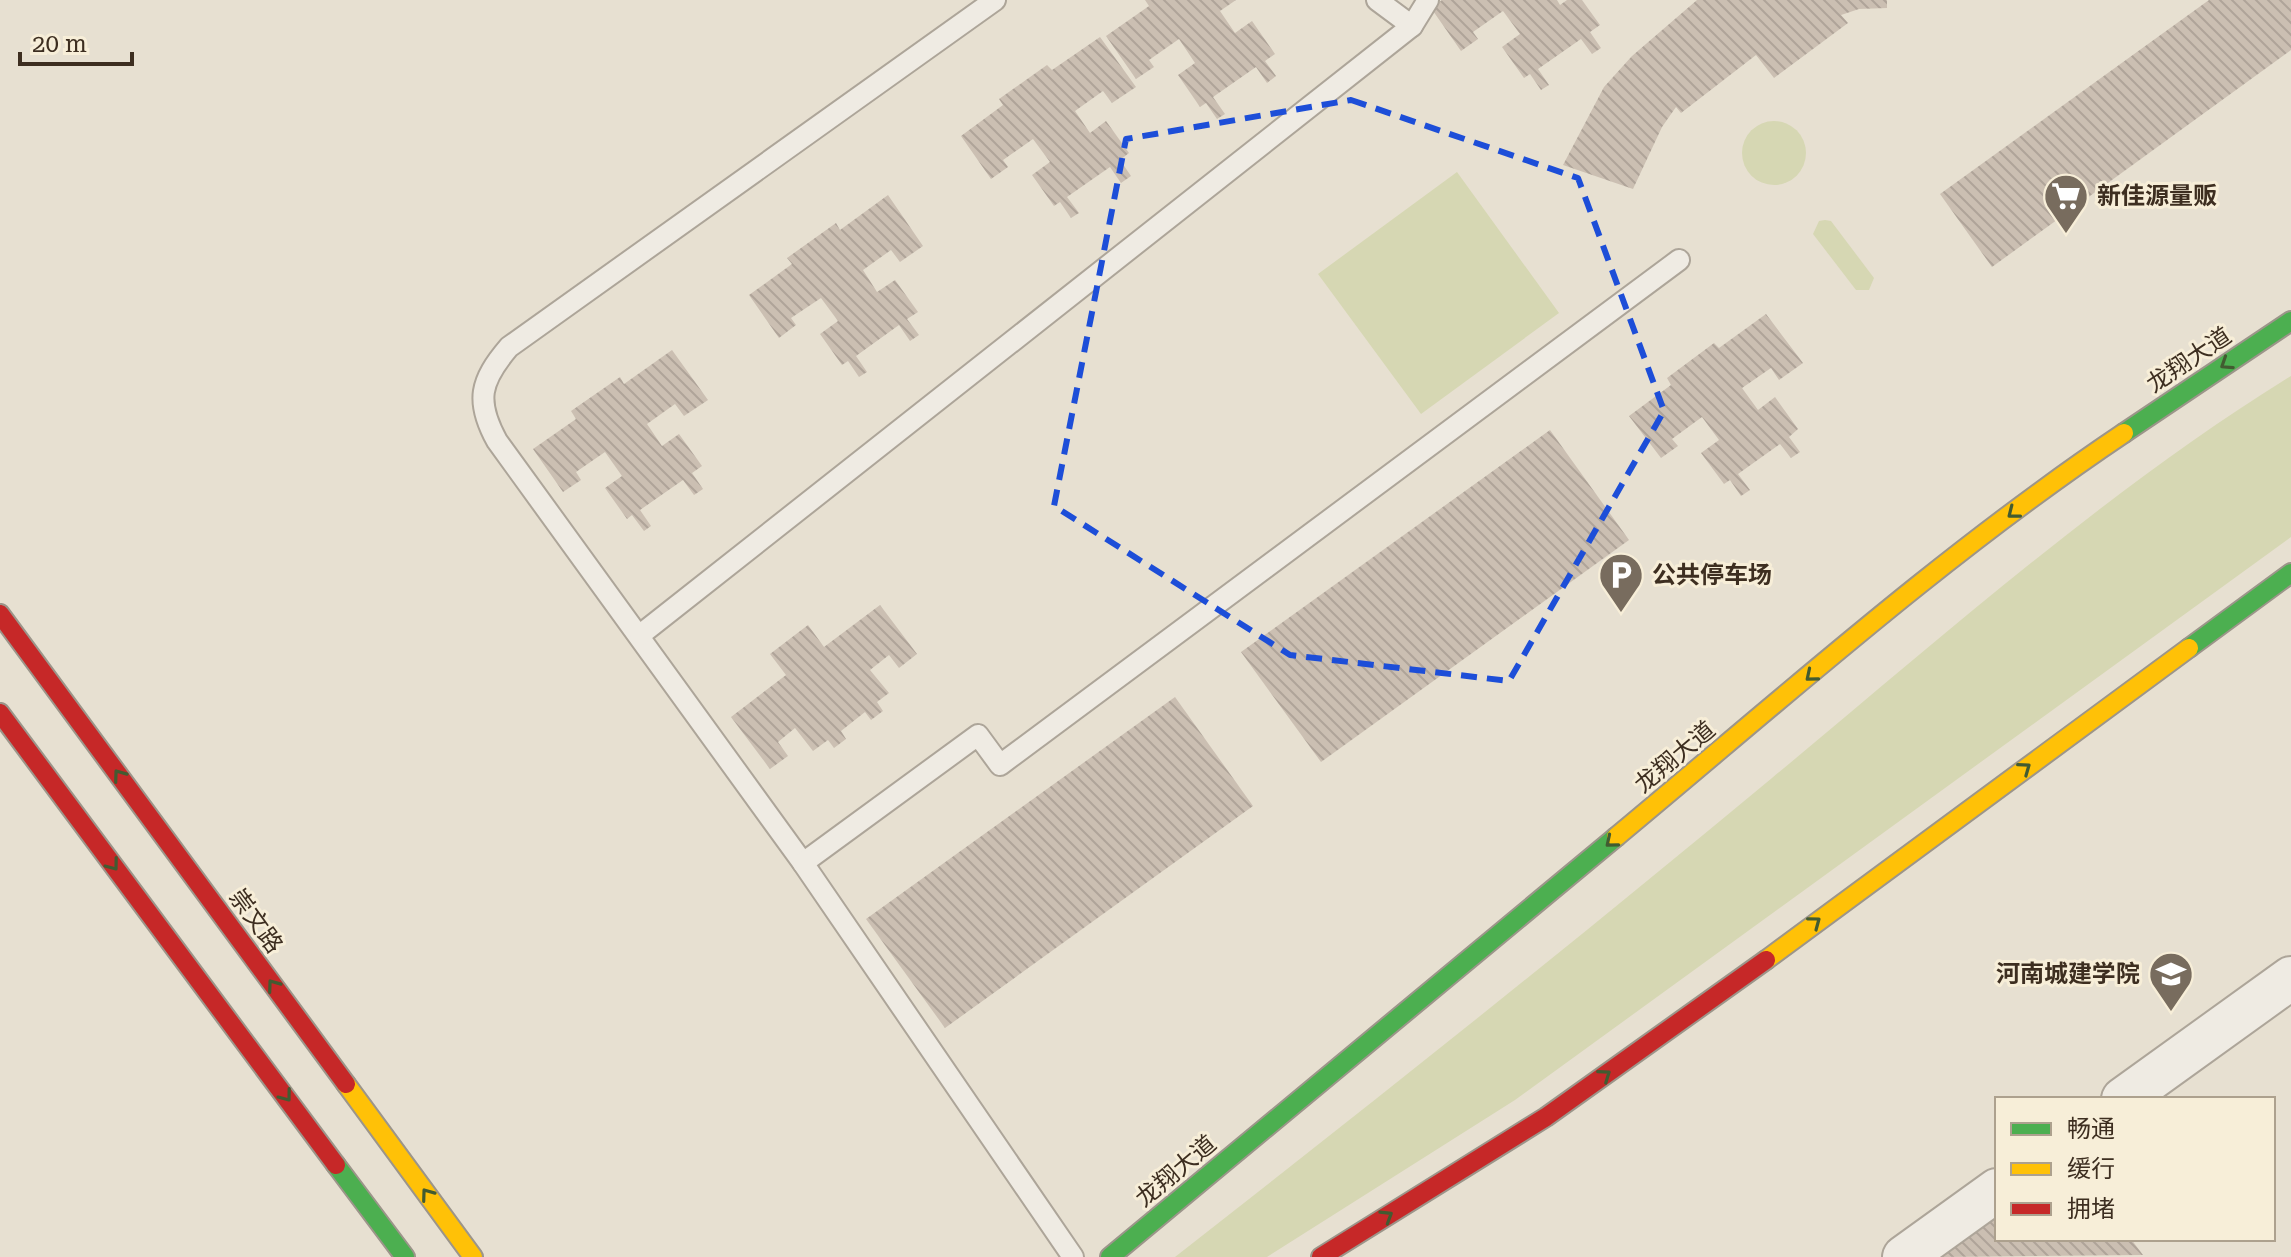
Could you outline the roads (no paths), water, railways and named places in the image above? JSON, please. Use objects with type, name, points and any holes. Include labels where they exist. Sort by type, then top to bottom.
[{"type":"main road","name":"龙翔大道","points":[[1110,1257],[1904,598],[2066,472],[2291,321]]},
{"type":"main road","points":[[1321,1257],[1546,1117],[1672,1029],[2291,573]]},
{"type":"main road","name":"崇文路","points":[[0,614],[473,1257]]},
{"type":"main road","points":[[0,713],[405,1257]]},
{"type":"street","points":[[2126,1097],[2291,978]]},
{"type":"street","points":[[1904,1257],[1995,1191]]},
{"type":"lane","points":[[995,0],[509,347],[491,372],[482,401],[485,420],[497,441],[803,863],[1073,1257]]},
{"type":"lane","points":[[1377,0],[1412,26]]},
{"type":"lane","points":[[640,635],[1412,26],[1428,0]]},
{"type":"lane","points":[[803,863],[978,735],[1000,765],[1679,260]]},
{"type":"place","name":"新佳源量贩","points":[[2066,235]]},
{"type":"place","name":"公共停车场","points":[[1621,614]]},
{"type":"place","name":"河南城建学院","points":[[2171,1013]]}]
